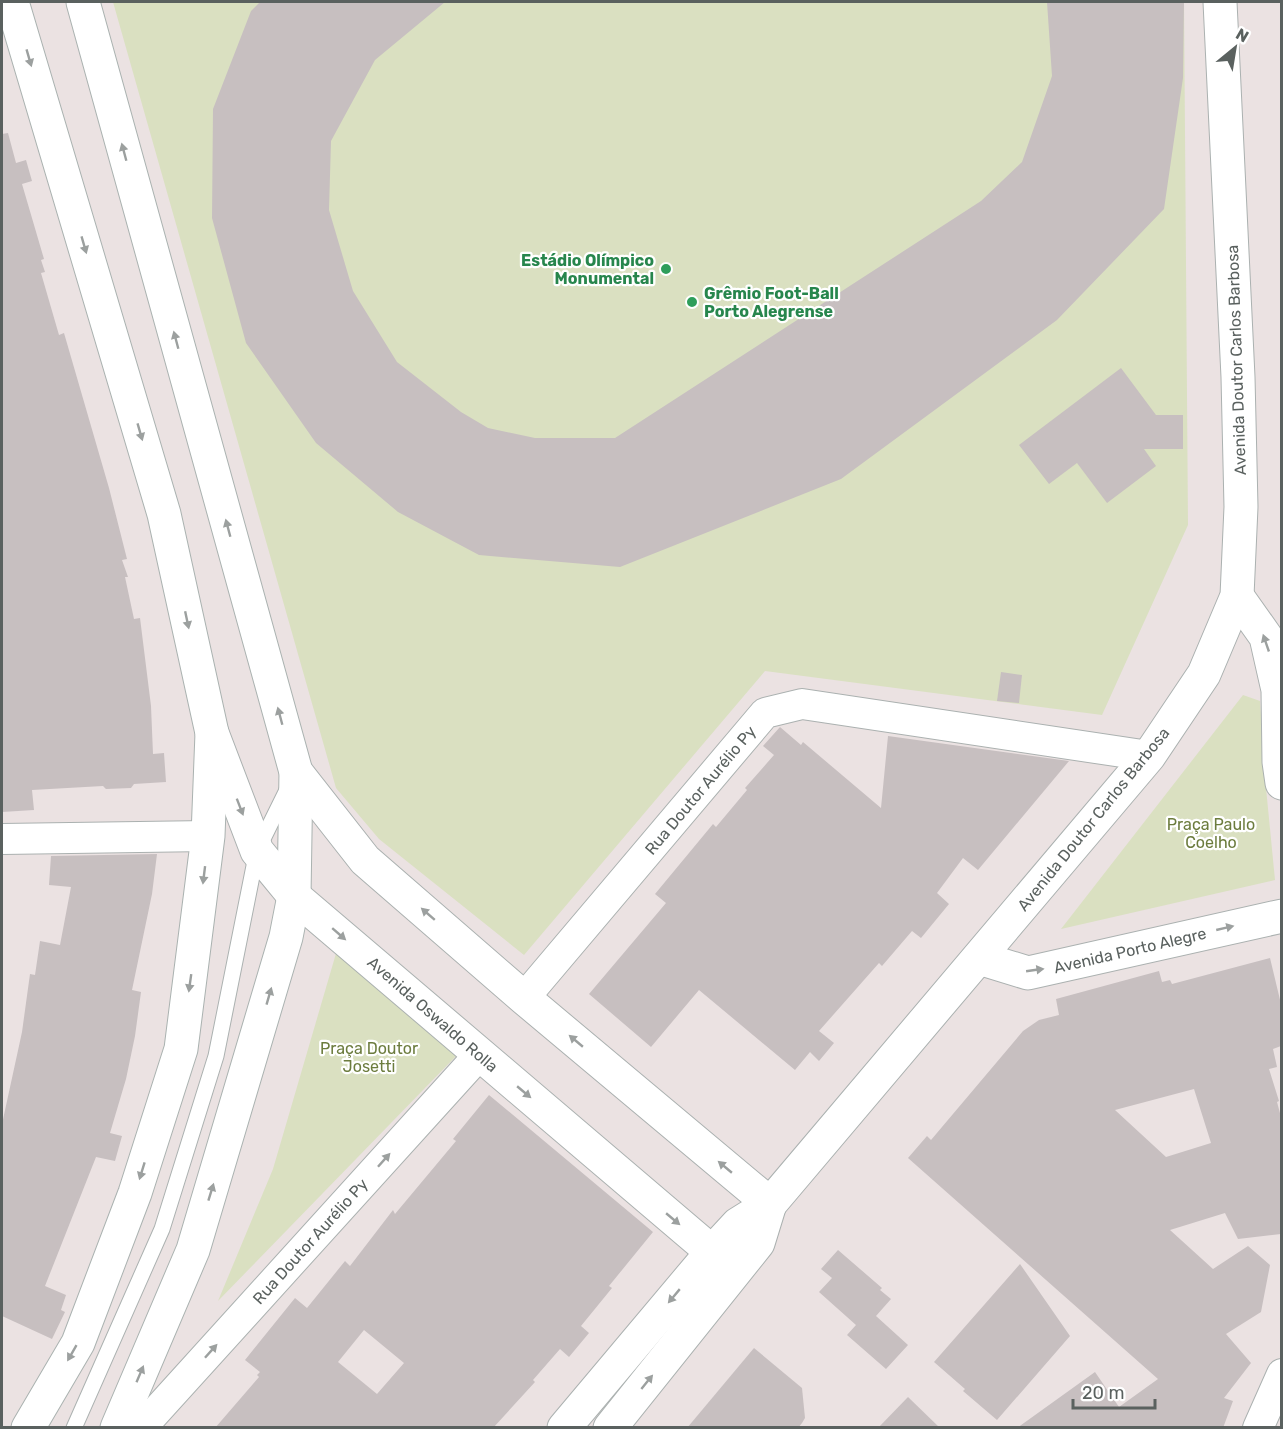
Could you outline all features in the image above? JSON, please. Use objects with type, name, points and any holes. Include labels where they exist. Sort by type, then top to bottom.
[{"type":"street","points":[[12,2],[164,514],[212,733],[208,836],[181,1049],[135,1193],[78,1343],[28,1428]]},
{"type":"street","points":[[83,2],[296,772],[294,896],[286,937],[193,1250],[117,1428]]},
{"type":"street","name":"Avenida Doutor Carlos Barbosa","points":[[564,1428],[712,1252],[738,1224],[770,1204],[979,958],[1149,756],[1204,674],[1237,596],[1241,507],[1238,378],[1220,2]]},
{"type":"street","points":[[1237,596],[1266,638],[1278,690],[1281,783]]},
{"type":"street","name":"Rua Doutor Aurélio Py","points":[[524,998],[765,713],[802,704],[1149,756]]},
{"type":"street","name":"Avenida Oswaldo Rolla","points":[[212,733],[256,851],[294,896],[712,1252]]},
{"type":"street","points":[[296,772],[365,860],[524,998],[770,1204]]},
{"type":"street","points":[[2,839],[208,836]]},
{"type":"street","name":"Avenida Porto Alegre","points":[[979,958],[1028,973],[1281,916]]},
{"type":"street","name":"Rua Doutor Aurélio Py","points":[[141,1428],[480,1054]]},
{"type":"street","name":"Avenida Doutor Carlos Barbosa","points":[[610,1428],[758,1243],[770,1204]]},
{"type":"street","points":[[1258,1428],[1281,1374]]},
{"type":"lane","points":[[74,1428],[162,1229],[216,1056],[256,851],[296,772]]},
{"type":"green space","name":"Grêmio Foot-Ball Porto Alegrense","points":[[113,2],[1184,2],[1188,525],[1102,715],[765,671],[524,955],[379,839],[336,788]]},
{"type":"green space","name":"Praça Paulo Coelho","points":[[1243,695],[1260,701],[1275,880],[1061,929]]},
{"type":"green space","name":"Praça Doutor Josetti","points":[[337,950],[459,1053],[218,1301],[273,1169]]},
{"type":"building","points":[[260,2],[445,2],[375,60],[331,141],[329,210],[353,291],[397,362],[461,412],[488,428],[535,438],[615,438],[981,201],[1022,162],[1052,76],[1047,2],[1184,2],[1183,78],[1164,209],[1057,320],[841,479],[620,567],[479,555],[398,512],[316,443],[246,343],[212,218],[213,109],[251,11]]},
{"type":"building","points":[[8,133],[16,163],[26,160],[32,181],[22,184],[44,259],[41,260],[45,272],[41,273],[59,335],[64,333],[127,559],[122,560],[128,577],[125,577],[134,619],[140,618],[151,706],[153,754],[164,753],[166,782],[134,784],[131,788],[106,789],[103,786],[32,790],[34,810],[2,812],[2,134]]},
{"type":"building","points":[[1121,368],[1156,415],[1183,415],[1183,449],[1144,449],[1156,466],[1107,503],[1077,463],[1049,484],[1019,445]]},
{"type":"building","points":[[1001,672],[1022,675],[1019,703],[997,701]]},
{"type":"building","points":[[780,727],[801,745],[803,742],[881,808],[888,736],[1069,761],[978,870],[963,858],[937,893],[949,904],[921,938],[912,931],[882,966],[879,963],[819,1031],[834,1043],[819,1061],[810,1052],[795,1070],[699,990],[651,1047],[589,994],[666,903],[655,894],[713,824],[716,827],[747,790],[745,788],[774,755],[763,746]]},
{"type":"building","points":[[157,854],[152,894],[132,990],[141,992],[135,1036],[126,1079],[110,1133],[122,1136],[115,1161],[96,1157],[45,1286],[66,1295],[61,1310],[65,1312],[52,1339],[2,1316],[2,1124],[22,1032],[30,974],[35,975],[40,941],[60,945],[71,887],[49,885],[51,856]]},
{"type":"building","points":[[1270,958],[1281,1004],[1281,1046],[1273,1049],[1277,1067],[1269,1069],[1279,1101],[1277,1102],[1281,1117],[1281,1234],[1238,1239],[1225,1213],[1170,1230],[1213,1269],[1248,1246],[1270,1265],[1261,1312],[1226,1334],[1251,1363],[1224,1398],[1233,1401],[1223,1428],[1017,1428],[1095,1372],[1119,1407],[1158,1379],[908,1158],[927,1136],[931,1140],[1023,1031],[1039,1020],[1059,1015],[1056,999],[1159,971],[1162,982],[1170,980],[1172,984]],"holes":[[[1194,1089],[1211,1143],[1166,1157],[1115,1110]]]},
{"type":"building","points":[[489,1095],[653,1232],[609,1286],[612,1288],[581,1326],[589,1333],[569,1357],[560,1349],[533,1380],[535,1382],[493,1428],[215,1428],[259,1377],[257,1375],[260,1372],[245,1360],[295,1298],[307,1308],[345,1261],[350,1266],[393,1210],[395,1214],[456,1141],[453,1139]],"holes":[[[364,1330],[404,1363],[377,1394],[338,1362]]]},
{"type":"building","points":[[838,1250],[882,1288],[880,1290],[891,1299],[876,1316],[908,1345],[886,1369],[847,1335],[856,1325],[819,1292],[832,1278],[821,1269]]},
{"type":"building","points":[[1020,1264],[1070,1336],[997,1420],[934,1362]]},
{"type":"building","points":[[754,1348],[802,1388],[805,1418],[798,1428],[687,1428]]},
{"type":"building","points":[[908,1397],[940,1428],[878,1428]]},
{"type":"place","name":"Estádio Olímpico Monumental","points":[[666,269]]},
{"type":"place","name":"Grêmio Foot-Ball Porto Alegrense","points":[[692,302]]}]
